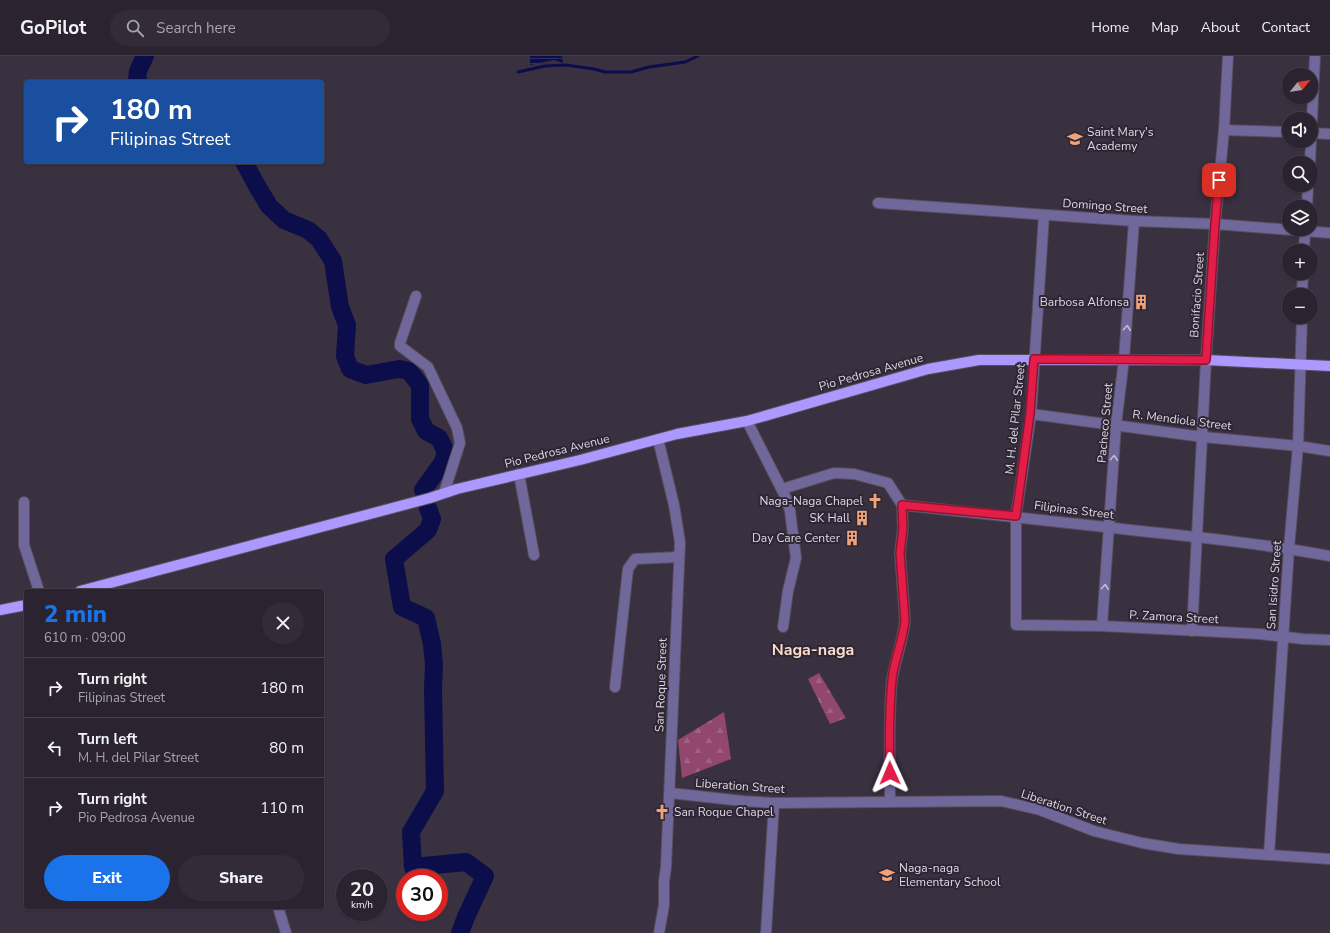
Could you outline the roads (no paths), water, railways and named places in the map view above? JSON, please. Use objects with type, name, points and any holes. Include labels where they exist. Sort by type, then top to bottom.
[{"type":"main road","name":"Pio Pedrosa Avenue","points":[[95,589],[430,498],[457,489],[580,460],[658,439],[747,421],[928,369],[979,360],[1034,359],[1206,360],[1300,363],[1330,366]]},
{"type":"main road","points":[[0,610],[24,605]]},
{"type":"street","name":"Bonifacio Street","points":[[1192,631],[1206,360],[1215,224],[1224,130],[1228,56]]},
{"type":"street","points":[[1312,112],[1315,56]]},
{"type":"street","points":[[1224,130],[1282,132]]},
{"type":"street","points":[[1318,133],[1330,134]]},
{"type":"street","name":"Domingo Street","points":[[878,203],[1134,221],[1282,228]]},
{"type":"street","name":"M. H. del Pilar Street","points":[[1016,625],[1016,516],[1030,414],[1044,215]]},
{"type":"street","name":"Pacheco Street","points":[[1102,626],[1116,425],[1124,359],[1134,221]]},
{"type":"street","name":"Domingo Street","points":[[1318,232],[1330,234]]},
{"type":"street","points":[[416,296],[400,346],[428,367],[460,436],[460,443],[444,493]]},
{"type":"street","name":"San Isidro Street","points":[[1269,855],[1289,548],[1298,446],[1302,324]]},
{"type":"street","name":"R. Mendiola Street","points":[[1030,414],[1203,437],[1298,446],[1330,452]]},
{"type":"street","points":[[747,421],[782,489],[790,511],[796,558],[788,591],[783,627]]},
{"type":"street","name":"San Roque Street","points":[[658,439],[674,505],[680,542],[664,905],[659,933]]},
{"type":"street","points":[[782,489],[834,473],[854,474],[888,483],[902,505],[903,528],[900,553],[905,620],[892,679],[889,731],[890,801]]},
{"type":"street","points":[[520,474],[534,556]]},
{"type":"street","points":[[24,502],[24,545],[38,589]]},
{"type":"street","name":"Filipinas Street","points":[[902,505],[1016,516],[1289,548],[1330,556]]},
{"type":"street","points":[[615,687],[628,569],[635,559],[679,557]]},
{"type":"street","name":"P. Zamora Street","points":[[1016,625],[1102,626],[1260,634],[1303,639],[1330,640]]},
{"type":"street","name":"Liberation Street","points":[[670,793],[743,801],[774,802],[1001,801],[1040,810],[1094,831],[1142,843],[1179,849],[1330,859]]},
{"type":"street","points":[[766,933],[774,802]]},
{"type":"street","points":[[279,909],[286,933]]},
{"type":"waterway","points":[[137,80],[138,71],[145,56]]},
{"type":"waterway","points":[[518,72],[545,66],[566,65],[605,72],[631,72],[649,67],[685,62],[698,56]]},
{"type":"waterway","points":[[245,164],[269,206],[284,220],[308,230],[319,239],[333,261],[340,307],[347,325],[345,356],[350,369],[366,375],[399,369],[409,371],[420,385],[420,419],[426,431],[439,438],[446,452],[443,462],[423,490]]},
{"type":"waterway","points":[[428,508],[432,519],[428,530],[394,559],[402,607],[426,618],[432,644],[434,665],[435,791],[411,832],[413,867],[466,862],[485,876],[460,933]]},
{"type":"place","name":"Saint Mary's Academy","points":[[1075,139]]},
{"type":"place","name":"Barbosa Alfonsa","points":[[1141,302]]},
{"type":"place","name":"Naga-Naga Chapel","points":[[875,501]]},
{"type":"place","name":"SK Hall","points":[[862,518]]},
{"type":"place","name":"Day Care Center","points":[[852,538]]},
{"type":"place","name":"San Roque Chapel","points":[[662,812]]},
{"type":"place","name":"Naga-naga Elementary School","points":[[887,875]]},
{"type":"district","name":"Naga-naga","points":[[813,649]]}]
